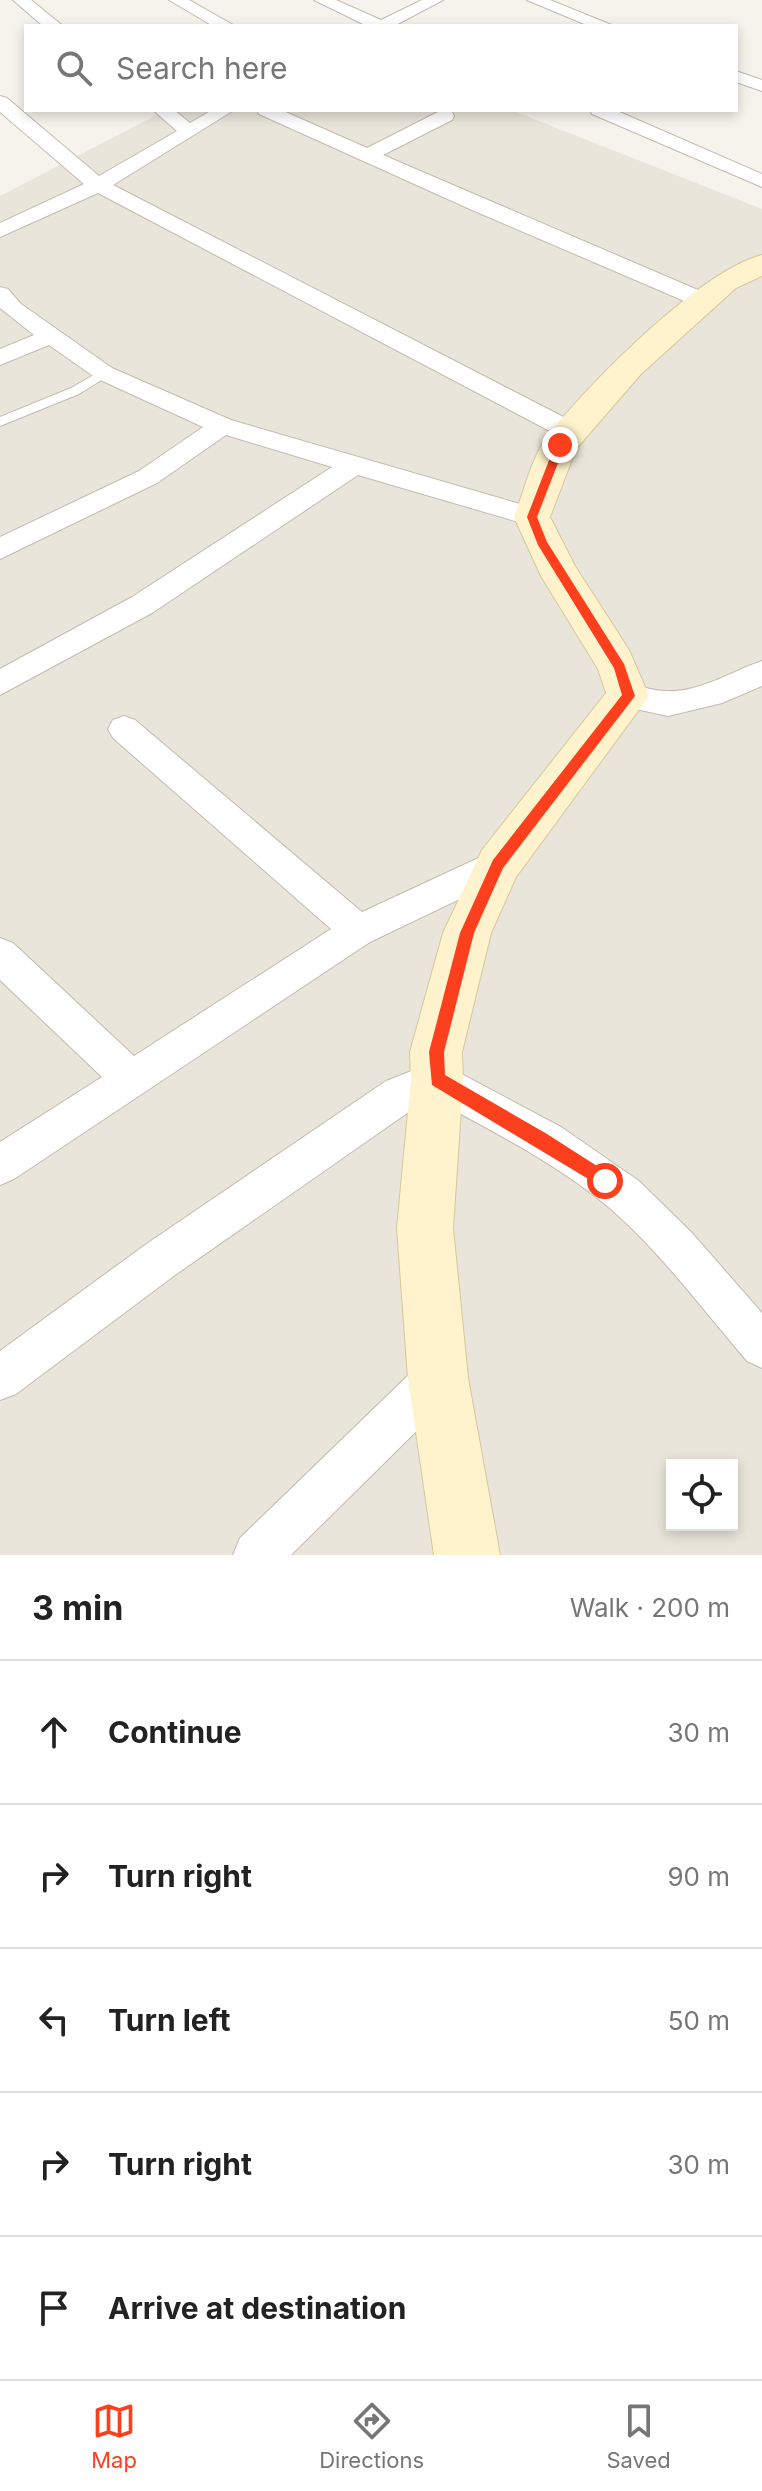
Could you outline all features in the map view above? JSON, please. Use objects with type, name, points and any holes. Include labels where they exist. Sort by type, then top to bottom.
[{"type":"main road","points":[[467,1555],[438,1378],[425,1228],[437,1080],[436,1052],[467,933],[498,864],[628,696],[620,667],[549,555],[532,517],[560,445],[629,367],[725,282],[762,264]]},
{"type":"street","points":[[21,0],[51,24]]},
{"type":"street","points":[[177,0],[222,24]]},
{"type":"street","points":[[322,0],[376,24]]},
{"type":"street","points":[[385,24],[435,0]]},
{"type":"street","points":[[535,0],[600,24]]},
{"type":"street","points":[[738,77],[762,86]]},
{"type":"street","points":[[0,102],[98,185],[572,432]]},
{"type":"street","points":[[165,112],[189,131]]},
{"type":"street","points":[[0,231],[98,185],[222,112]]},
{"type":"street","points":[[270,112],[704,301]]},
{"type":"street","points":[[613,112],[762,181]]},
{"type":"street","points":[[367,156],[445,116]]},
{"type":"street","points":[[0,294],[13,309],[104,373],[222,426],[532,517]]},
{"type":"street","points":[[0,358],[51,336]]},
{"type":"street","points":[[0,549],[148,477],[222,426]]},
{"type":"street","points":[[0,683],[142,605],[353,466]]},
{"type":"street","points":[[628,696],[668,704],[722,691],[762,673]]},
{"type":"street","points":[[124,729],[358,931]]},
{"type":"street","points":[[0,1165],[358,931],[498,864]]},
{"type":"street","points":[[0,955],[132,1079]]},
{"type":"street","points":[[0,1378],[160,1260],[387,1103],[413,1087],[437,1080],[541,1139],[605,1181],[648,1216],[762,1346]]},
{"type":"street","points":[[257,1555],[438,1378]]},
{"type":"lane","points":[[0,422],[75,391],[104,373]]},
{"type":"shaded area","points":[[162,112],[516,112],[762,209],[762,1555],[0,1555],[0,196]]},
{"type":"route","points":[[560,445],[532,517],[542,543],[620,667],[628,696],[498,864],[467,933],[436,1052],[437,1080],[541,1139],[605,1181]]}]
